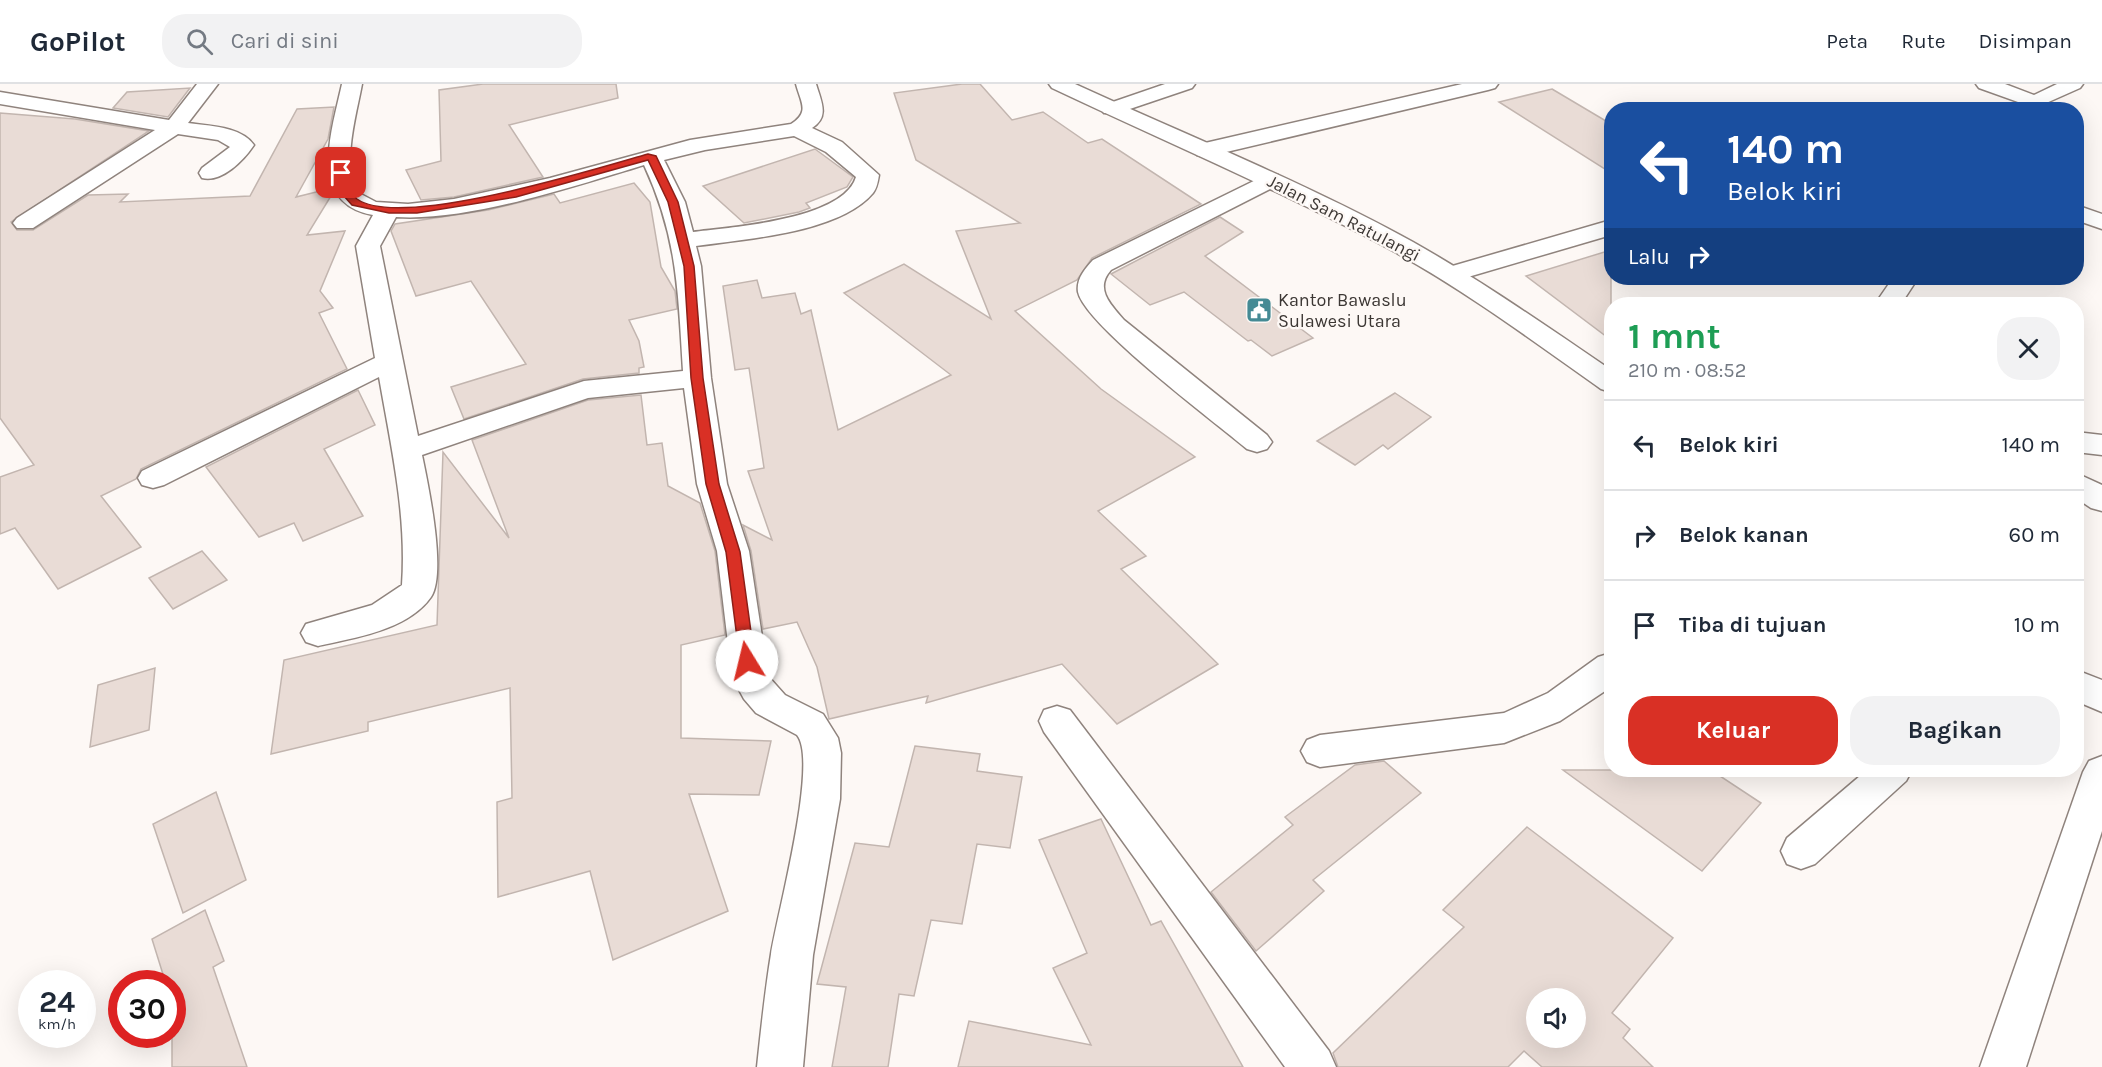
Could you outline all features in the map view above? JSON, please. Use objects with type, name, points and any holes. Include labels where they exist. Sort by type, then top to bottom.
[{"type":"main road","points":[[0,87],[4,84]]},
{"type":"main road","points":[[26,224],[174,128],[208,84]]},
{"type":"main road","points":[[352,84],[341,147],[341,173],[346,194],[355,203],[389,210],[417,210],[516,194],[651,156],[714,142],[797,129],[812,120],[814,111],[806,84]]},
{"type":"main road","name":"Jalan Sam Ratulangi","points":[[1059,84],[1270,180],[1451,274],[1604,378]]},
{"type":"main road","points":[[1111,109],[1185,84]]},
{"type":"main road","points":[[1205,150],[1488,84]]},
{"type":"main road","points":[[1986,84],[2035,102],[2073,84]]},
{"type":"main road","points":[[0,98],[224,135],[243,145],[239,151],[210,173]]},
{"type":"main road","points":[[684,241],[797,224],[841,206],[864,189],[868,175],[834,147],[797,129]]},
{"type":"main road","points":[[651,156],[673,202],[689,266],[697,378],[712,484],[733,552],[750,677],[760,695],[774,707],[810,722],[820,740],[822,756],[816,819],[786,1000],[780,1067]]},
{"type":"main road","points":[[1257,442],[1115,326],[1095,303],[1089,288],[1092,274],[1102,265],[1270,180]]},
{"type":"main road","points":[[318,633],[367,621],[402,606],[418,590],[420,559],[417,507],[368,246],[377,226],[389,210]]},
{"type":"main road","points":[[2084,215],[2102,222]]},
{"type":"main road","points":[[1451,274],[1604,229]]},
{"type":"main road","points":[[153,478],[388,362]]},
{"type":"main road","points":[[407,450],[584,390],[697,378]]},
{"type":"main road","points":[[2084,443],[2102,445]]},
{"type":"main road","points":[[2084,488],[2102,500]]},
{"type":"main road","points":[[1320,751],[1504,728],[1533,719],[1564,702],[1604,672]]},
{"type":"main road","points":[[2084,688],[2102,697]]},
{"type":"main road","points":[[1057,721],[1313,1067]]},
{"type":"main road","points":[[2003,1067],[2102,772]]},
{"type":"main road","points":[[1800,851],[1885,777]]},
{"type":"building","points":[[483,84],[616,84],[618,98],[509,125],[543,177],[454,197],[421,200],[406,170],[441,161],[439,90]]},
{"type":"building","points":[[962,84],[980,84],[1012,120],[1043,112],[1088,143],[1102,139],[1201,204],[1092,258],[1077,280],[1015,311],[1101,389],[1195,457],[1098,511],[1146,556],[1121,569],[1218,664],[1117,724],[1062,664],[926,703],[928,696],[829,719],[817,667],[797,622],[763,629],[751,551],[743,525],[772,540],[748,471],[764,468],[749,368],[735,370],[723,286],[757,280],[762,298],[795,293],[801,314],[811,310],[838,430],[951,375],[844,293],[904,264],[991,319],[956,231],[1020,223],[916,160],[894,93]]},
{"type":"building","points":[[190,88],[168,117],[113,108],[127,92]]},
{"type":"building","points":[[1552,89],[1604,120],[1604,169],[1499,102]]},
{"type":"building","points":[[334,107],[328,139],[296,197],[332,188],[334,191],[307,235],[345,231],[320,291],[333,308],[319,313],[347,369],[141,469],[136,479],[101,496],[141,547],[58,589],[15,528],[0,534],[0,477],[34,465],[0,418],[0,113],[75,119],[149,131],[11,222],[17,230],[33,230],[88,195],[128,194],[120,202],[250,196],[297,109]]},
{"type":"building","points":[[815,149],[853,177],[847,187],[806,203],[810,208],[799,212],[744,223],[703,186]]},
{"type":"building","points":[[634,183],[650,202],[661,267],[675,291],[677,309],[629,320],[639,341],[644,367],[639,368],[639,373],[583,379],[464,419],[451,387],[526,364],[471,281],[416,296],[391,231],[395,224],[488,210],[554,194],[560,203]]},
{"type":"building","points":[[1220,217],[1243,232],[1205,256],[1313,338],[1272,356],[1251,340],[1248,341],[1184,292],[1150,305],[1111,274]]},
{"type":"building","points":[[1604,252],[1604,285],[1611,285],[1611,297],[1604,297],[1604,335],[1526,276]]},
{"type":"building","points":[[358,390],[375,425],[324,449],[363,516],[303,541],[294,523],[259,537],[206,467]]},
{"type":"building","points":[[1395,393],[1431,417],[1388,449],[1383,445],[1355,465],[1317,441]]},
{"type":"building","points":[[641,395],[647,445],[662,443],[668,486],[700,503],[715,551],[725,635],[681,645],[681,738],[771,741],[759,795],[689,794],[728,911],[613,960],[590,871],[498,897],[497,802],[512,798],[510,688],[368,722],[368,731],[271,754],[284,660],[437,625],[443,452],[509,538],[472,440],[588,400]]},
{"type":"building","points":[[202,551],[227,580],[173,609],[149,578]]},
{"type":"building","points":[[155,668],[149,730],[90,747],[98,685]]},
{"type":"building","points":[[915,746],[980,754],[977,771],[1022,777],[1010,848],[977,844],[962,924],[931,920],[914,996],[899,994],[888,1067],[832,1067],[846,987],[817,984],[855,843],[889,847]]},
{"type":"building","points":[[1384,761],[1421,793],[1313,880],[1324,891],[1256,951],[1211,892],[1293,825],[1285,817],[1355,765]]},
{"type":"building","points":[[1563,770],[1604,770],[1604,777],[1722,777],[1761,803],[1702,871]]},
{"type":"building","points":[[216,792],[246,880],[183,913],[153,824]]},
{"type":"building","points":[[1101,819],[1151,925],[1161,921],[1243,1067],[958,1067],[969,1021],[1091,1045],[1053,968],[1087,953],[1039,840]]},
{"type":"building","points":[[1527,827],[1673,938],[1612,1013],[1630,1029],[1623,1038],[1653,1067],[1542,1067],[1524,1051],[1508,1067],[1338,1067],[1333,1053],[1464,927],[1443,910]]},
{"type":"building","points":[[205,910],[224,961],[213,967],[247,1067],[172,1067],[172,1048],[186,1048],[186,970],[162,970],[152,939]]},
{"type":"place","name":"Kantor Bawaslu Sulawesi Utara","points":[[1259,310]]},
{"type":"route","points":[[341,173],[346,194],[355,203],[389,210],[417,210],[516,194],[651,156],[673,202],[689,266],[697,378],[712,484],[733,552],[747,661]]}]
